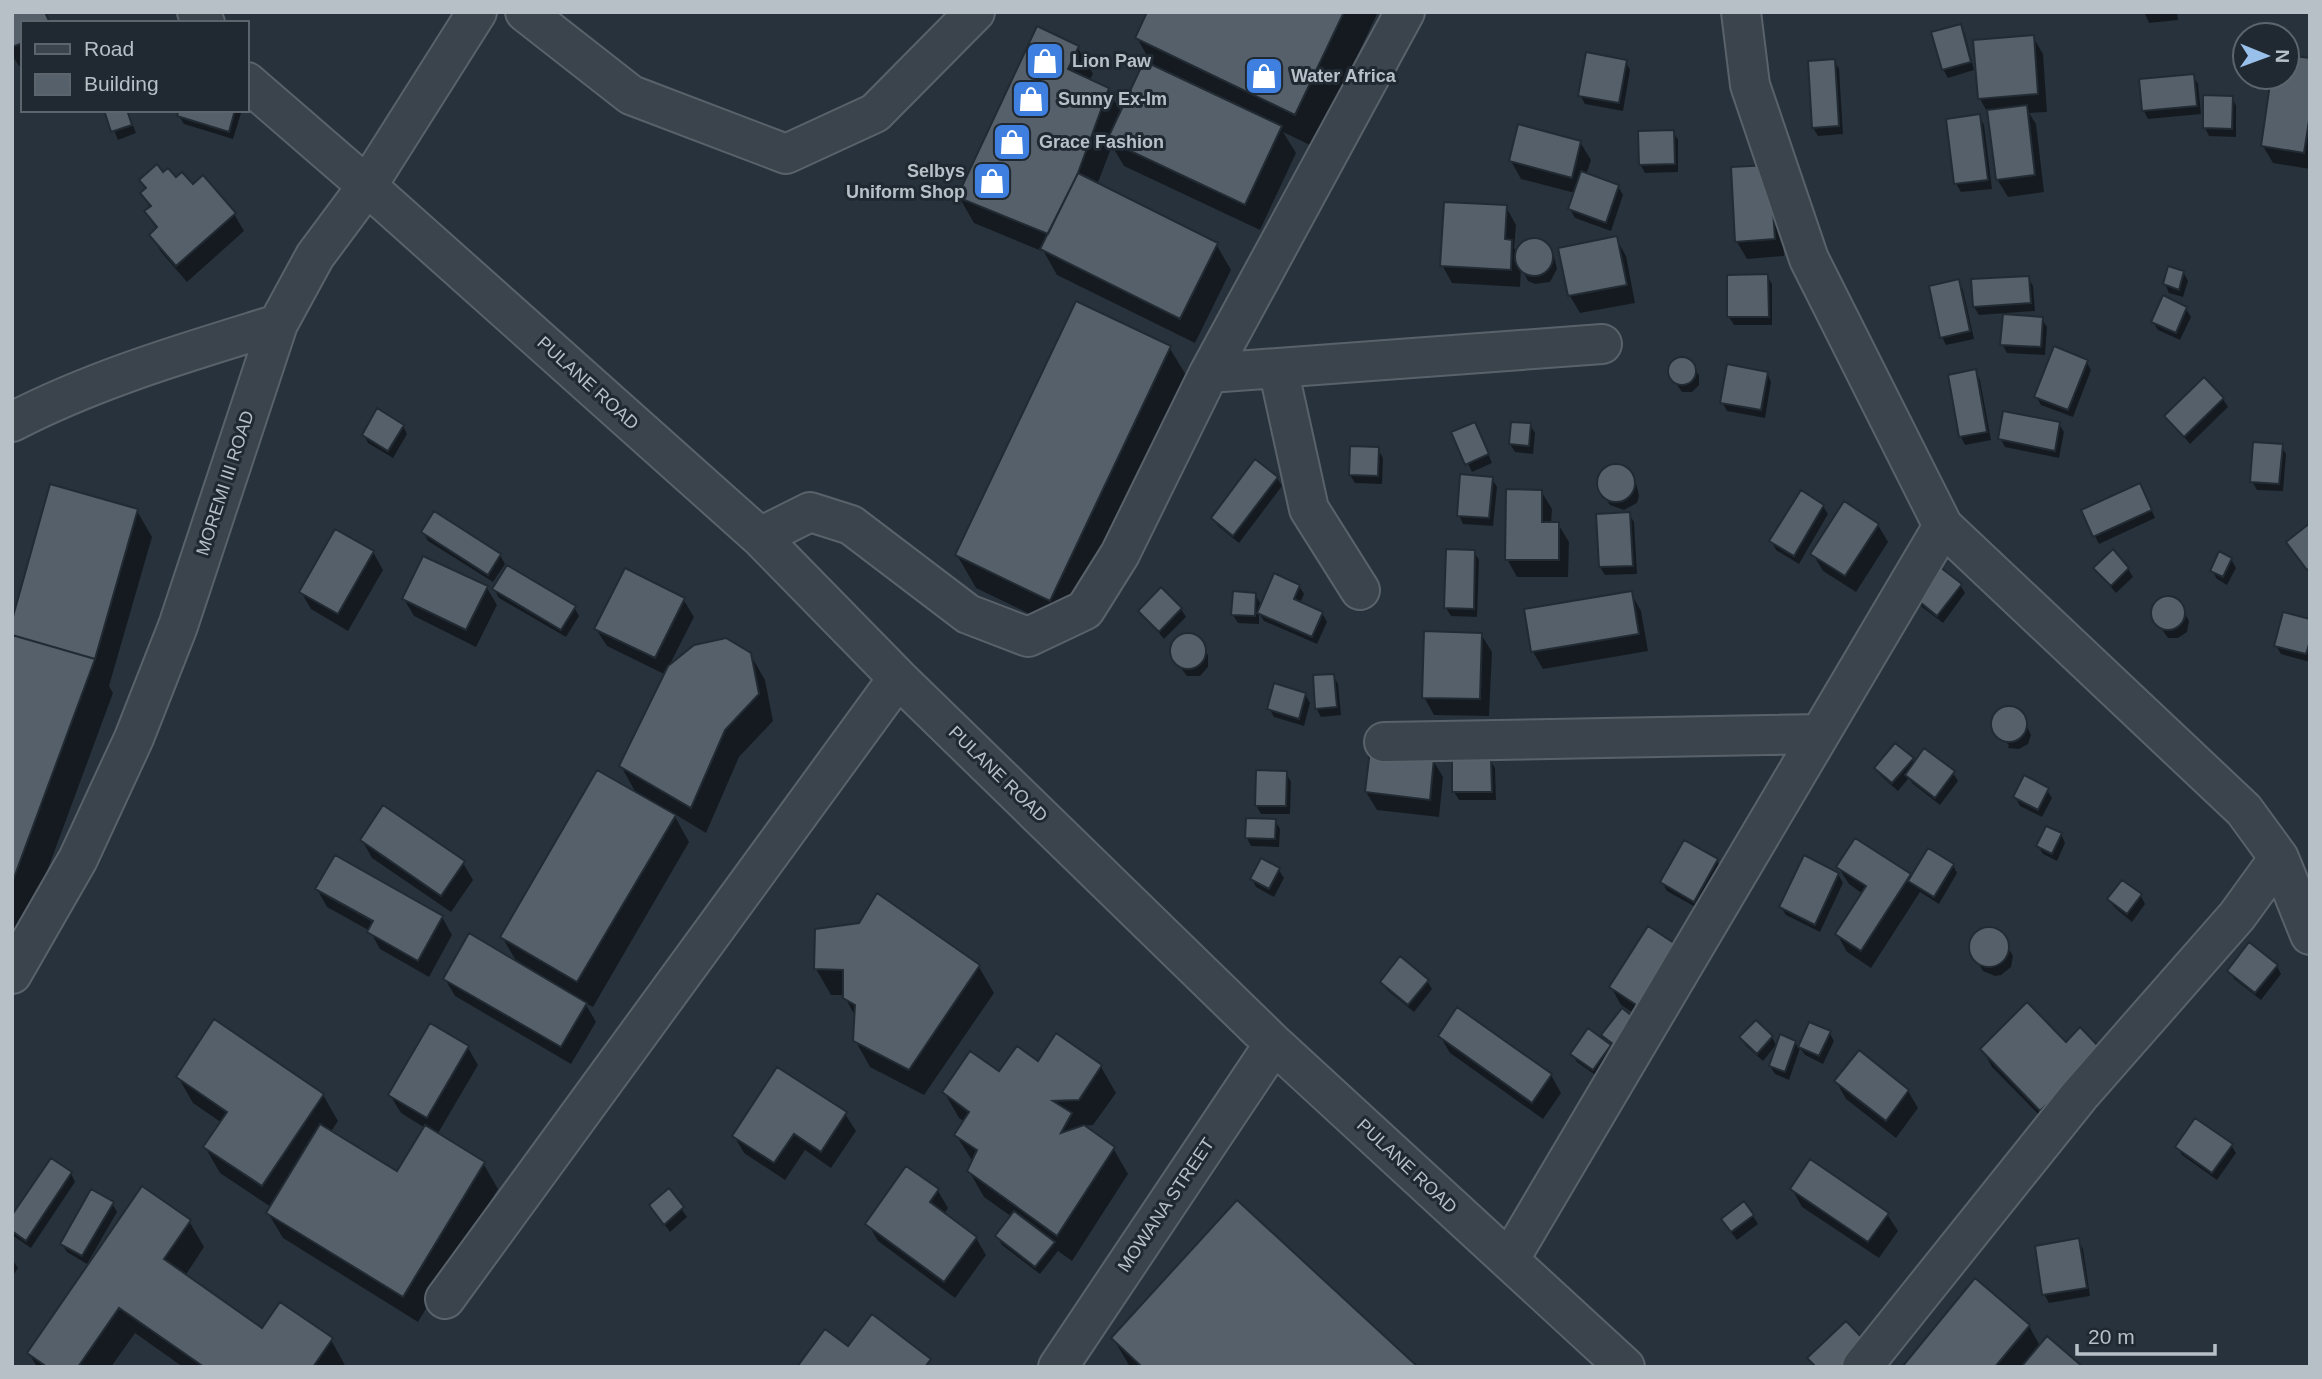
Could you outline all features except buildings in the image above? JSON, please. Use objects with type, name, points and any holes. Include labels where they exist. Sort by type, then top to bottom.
[{"type":"street","name":"MOREMI III ROAD","points":[[12,974],[78,859],[134,737],[178,626],[278,324],[315,256],[367,186],[477,12]]},
{"type":"street","points":[[525,12],[631,95],[786,154],[875,113],[975,12]]},
{"type":"street","points":[[760,537],[810,512],[851,525],[968,614],[1028,637],[1085,610],[1120,554],[1209,373],[1405,12]]},
{"type":"street","points":[[1741,12],[1750,85],[1810,258],[1943,526],[2244,810],[2279,858],[2310,935]]},
{"type":"street","name":"PULANE ROAD","points":[[248,83],[760,537],[898,678],[1273,1044],[1625,1367]]},
{"type":"street","points":[[12,422],[38,408],[155,362],[278,324]]},
{"type":"street","points":[[1209,373],[1602,344]]},
{"type":"street","points":[[1278,368],[1309,509],[1360,590]]},
{"type":"street","points":[[1509,1260],[1943,526]]},
{"type":"street","points":[[445,1299],[898,678]]},
{"type":"street","points":[[1384,742],[1820,734]]},
{"type":"street","points":[[1862,1367],[2079,1096],[2237,916],[2279,858]]},
{"type":"street","name":"MOWANA STREET","points":[[1058,1367],[1273,1044]]},
{"type":"place","name":"Lion Paw","points":[[1045,61]]},
{"type":"place","name":"Water Africa","points":[[1264,76]]},
{"type":"place","name":"Sunny Ex-Im","points":[[1031,99]]},
{"type":"place","name":"Grace Fashion","points":[[1012,142]]},
{"type":"place","name":"Selbys Uniform Shop","points":[[992,181]]}]
